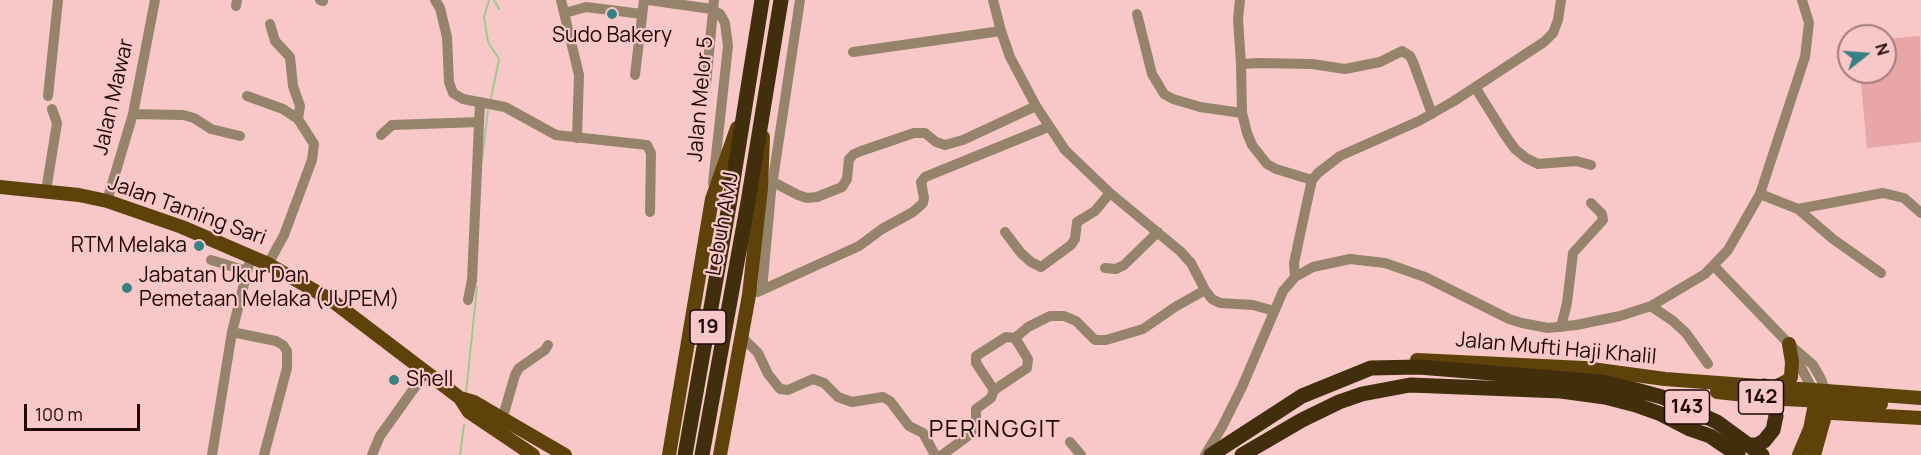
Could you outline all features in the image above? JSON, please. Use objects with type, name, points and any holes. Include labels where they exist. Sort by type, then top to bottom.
[{"type":"highway","name":"Lebuh AMJ","points":[[686,455],[747,101],[762,0]]},
{"type":"highway","name":"Lebuh AMJ","points":[[702,455],[748,202],[781,0]]},
{"type":"highway","name":"142","points":[[1371,368],[1419,367],[1603,390]]},
{"type":"highway","name":"Jalan Mufti Haji Khalil","points":[[1211,455],[1302,396],[1371,368]]},
{"type":"highway","name":"Jalan Mufti Haji Khalil","points":[[1243,455],[1320,411],[1362,394],[1385,388],[1422,386],[1561,392],[1603,390]]},
{"type":"highway","points":[[1690,429],[1749,446],[1764,441],[1773,430],[1776,416],[1769,386]]},
{"type":"highway","name":"143","points":[[1603,390],[1690,429],[1724,455]]},
{"type":"highway","name":"143","points":[[1603,390],[1662,397],[1692,409],[1717,422],[1762,455]]},
{"type":"highway","points":[[1710,436],[1738,455]]},
{"type":"main road","points":[[671,455],[712,199],[747,101]]},
{"type":"main road","points":[[720,455],[768,187],[762,114]]},
{"type":"main road","name":"Jalan Taming Sari","points":[[0,187],[79,195],[107,201],[182,227],[268,264],[331,300],[460,398],[474,402],[565,455]]},
{"type":"main road","points":[[1769,386],[1787,381],[1793,370],[1789,344]]},
{"type":"main road","name":"Jalan Mufti Haji Khalil","points":[[1371,368],[1404,360],[1584,368],[1665,379],[1921,398]]},
{"type":"main road","name":"142","points":[[1603,390],[1921,406]]},
{"type":"main road","points":[[1799,455],[1810,429],[1828,404],[1819,391]]},
{"type":"main road","name":"Jalan Taming Sari","points":[[460,398],[469,412],[526,453]]},
{"type":"main road","points":[[714,455],[728,411]]},
{"type":"main road","points":[[1821,412],[1921,418]]},
{"type":"main road","points":[[1814,455],[1821,412]]},
{"type":"street","points":[[48,96],[58,0]]},
{"type":"street","name":"Jalan Mawar","points":[[107,201],[134,114],[156,0]]},
{"type":"street","points":[[435,0],[440,8],[447,37],[450,88],[458,97],[505,107],[547,132],[577,138],[647,145],[651,153],[650,212]]},
{"type":"street","points":[[561,0],[579,75],[577,138]]},
{"type":"street","points":[[635,75],[642,14],[646,0],[713,4],[706,85]]},
{"type":"street","points":[[762,290],[768,187],[800,0]]},
{"type":"street","points":[[993,0],[1000,31],[1010,57],[1048,127],[1065,150],[1110,193],[1186,256],[1212,299],[1220,303],[1253,305],[1274,311]]},
{"type":"street","points":[[1240,0],[1238,19],[1242,112],[1252,145],[1267,164],[1312,180]]},
{"type":"street","points":[[1295,277],[1294,263],[1312,180],[1324,167],[1340,156],[1432,114],[1544,42],[1553,33],[1562,0]]},
{"type":"street","points":[[1205,455],[1242,387],[1283,291],[1295,277],[1314,267],[1336,261],[1374,261],[1396,266],[1425,277],[1522,323],[1548,328],[1620,316],[1651,306],[1694,282],[1714,266],[1728,250],[1760,194],[1805,57],[1809,23],[1802,0]]},
{"type":"street","name":"Jalan Melor 5","points":[[712,199],[728,46],[725,23],[713,4]]},
{"type":"street","points":[[564,13],[586,7],[642,14]]},
{"type":"street","points":[[1137,14],[1152,74],[1164,94],[1200,107],[1242,112]]},
{"type":"street","points":[[270,24],[275,41],[290,57],[294,86],[300,106],[298,119]]},
{"type":"street","points":[[853,52],[1000,31]]},
{"type":"street","points":[[774,43],[793,46]]},
{"type":"street","points":[[1241,64],[1312,64],[1345,69],[1380,62],[1402,51],[1410,56],[1413,62],[1432,114]]},
{"type":"street","points":[[1476,87],[1505,135],[1526,159],[1538,164],[1576,161],[1591,165]]},
{"type":"street","points":[[247,96],[283,110],[298,119],[314,144],[312,160],[284,235],[268,264]]},
{"type":"street","points":[[468,300],[472,280],[480,102]]},
{"type":"street","points":[[768,187],[807,198],[818,197],[842,187],[847,179],[849,159],[861,151],[914,133],[925,134],[945,145],[963,140],[1036,106]]},
{"type":"street","points":[[46,191],[57,123],[52,109]]},
{"type":"street","points":[[134,114],[183,115],[194,118],[211,129],[240,136]]},
{"type":"street","points":[[381,135],[392,124],[479,122]]},
{"type":"street","points":[[748,295],[860,246],[882,229],[913,212],[923,203],[921,182],[925,177],[1048,127]]},
{"type":"street","points":[[1005,232],[1021,253],[1041,267],[1071,244],[1075,239],[1077,222],[1095,211],[1110,193]]},
{"type":"street","points":[[1798,209],[1883,193],[1904,198],[1921,213]]},
{"type":"street","points":[[1760,194],[1798,209],[1833,239],[1881,273]]},
{"type":"street","points":[[1562,327],[1571,260],[1574,253],[1603,220],[1602,214],[1591,203]]},
{"type":"street","points":[[1105,268],[1116,269],[1124,265],[1158,232]]},
{"type":"street","points":[[212,455],[232,332],[251,256]]},
{"type":"street","points":[[211,260],[247,271]]},
{"type":"street","points":[[1714,266],[1789,344],[1819,391]]},
{"type":"street","points":[[1015,338],[1036,322],[1057,315],[1076,321],[1095,340],[1106,340],[1143,329],[1205,290]]},
{"type":"street","points":[[1651,306],[1686,333],[1708,364]]},
{"type":"street","points":[[232,332],[276,341],[287,351],[287,368],[264,455]]},
{"type":"street","points":[[942,455],[968,436],[976,426],[976,409],[991,398],[994,390],[1023,371],[1029,364],[1028,358],[1015,338],[1006,336],[976,356],[976,363],[994,390]]},
{"type":"street","points":[[742,337],[758,353],[768,374],[780,389],[788,390],[813,379],[824,384],[838,397],[852,402],[883,397],[890,401],[909,426],[923,433],[935,455]]},
{"type":"street","points":[[502,420],[519,368],[545,350],[548,345]]},
{"type":"street","points":[[372,455],[380,436],[425,373]]},
{"type":"street","points":[[1070,442],[1082,455]]},
{"type":"shaded area","points":[[1920,36],[1921,142],[1867,148],[1861,84],[1897,84],[1897,38]]},
{"type":"waterway","points":[[489,0],[484,17],[488,42],[499,59],[491,98]]},
{"type":"waterway","points":[[494,0],[499,9]]},
{"type":"waterway","points":[[482,161],[488,110]]},
{"type":"waterway","points":[[466,393],[477,287]]},
{"type":"waterway","points":[[460,455],[464,425]]},
{"type":"place","name":"Sudo Bakery","points":[[612,14]]},
{"type":"place","name":"RTM Melaka","points":[[199,246]]},
{"type":"place","name":"Jabatan Ukur Dan Pemetaan Melaka (JUPEM)","points":[[127,288]]},
{"type":"place","name":"Shell","points":[[394,380]]},
{"type":"district","name":"PERINGGIT","points":[[995,430]]}]
